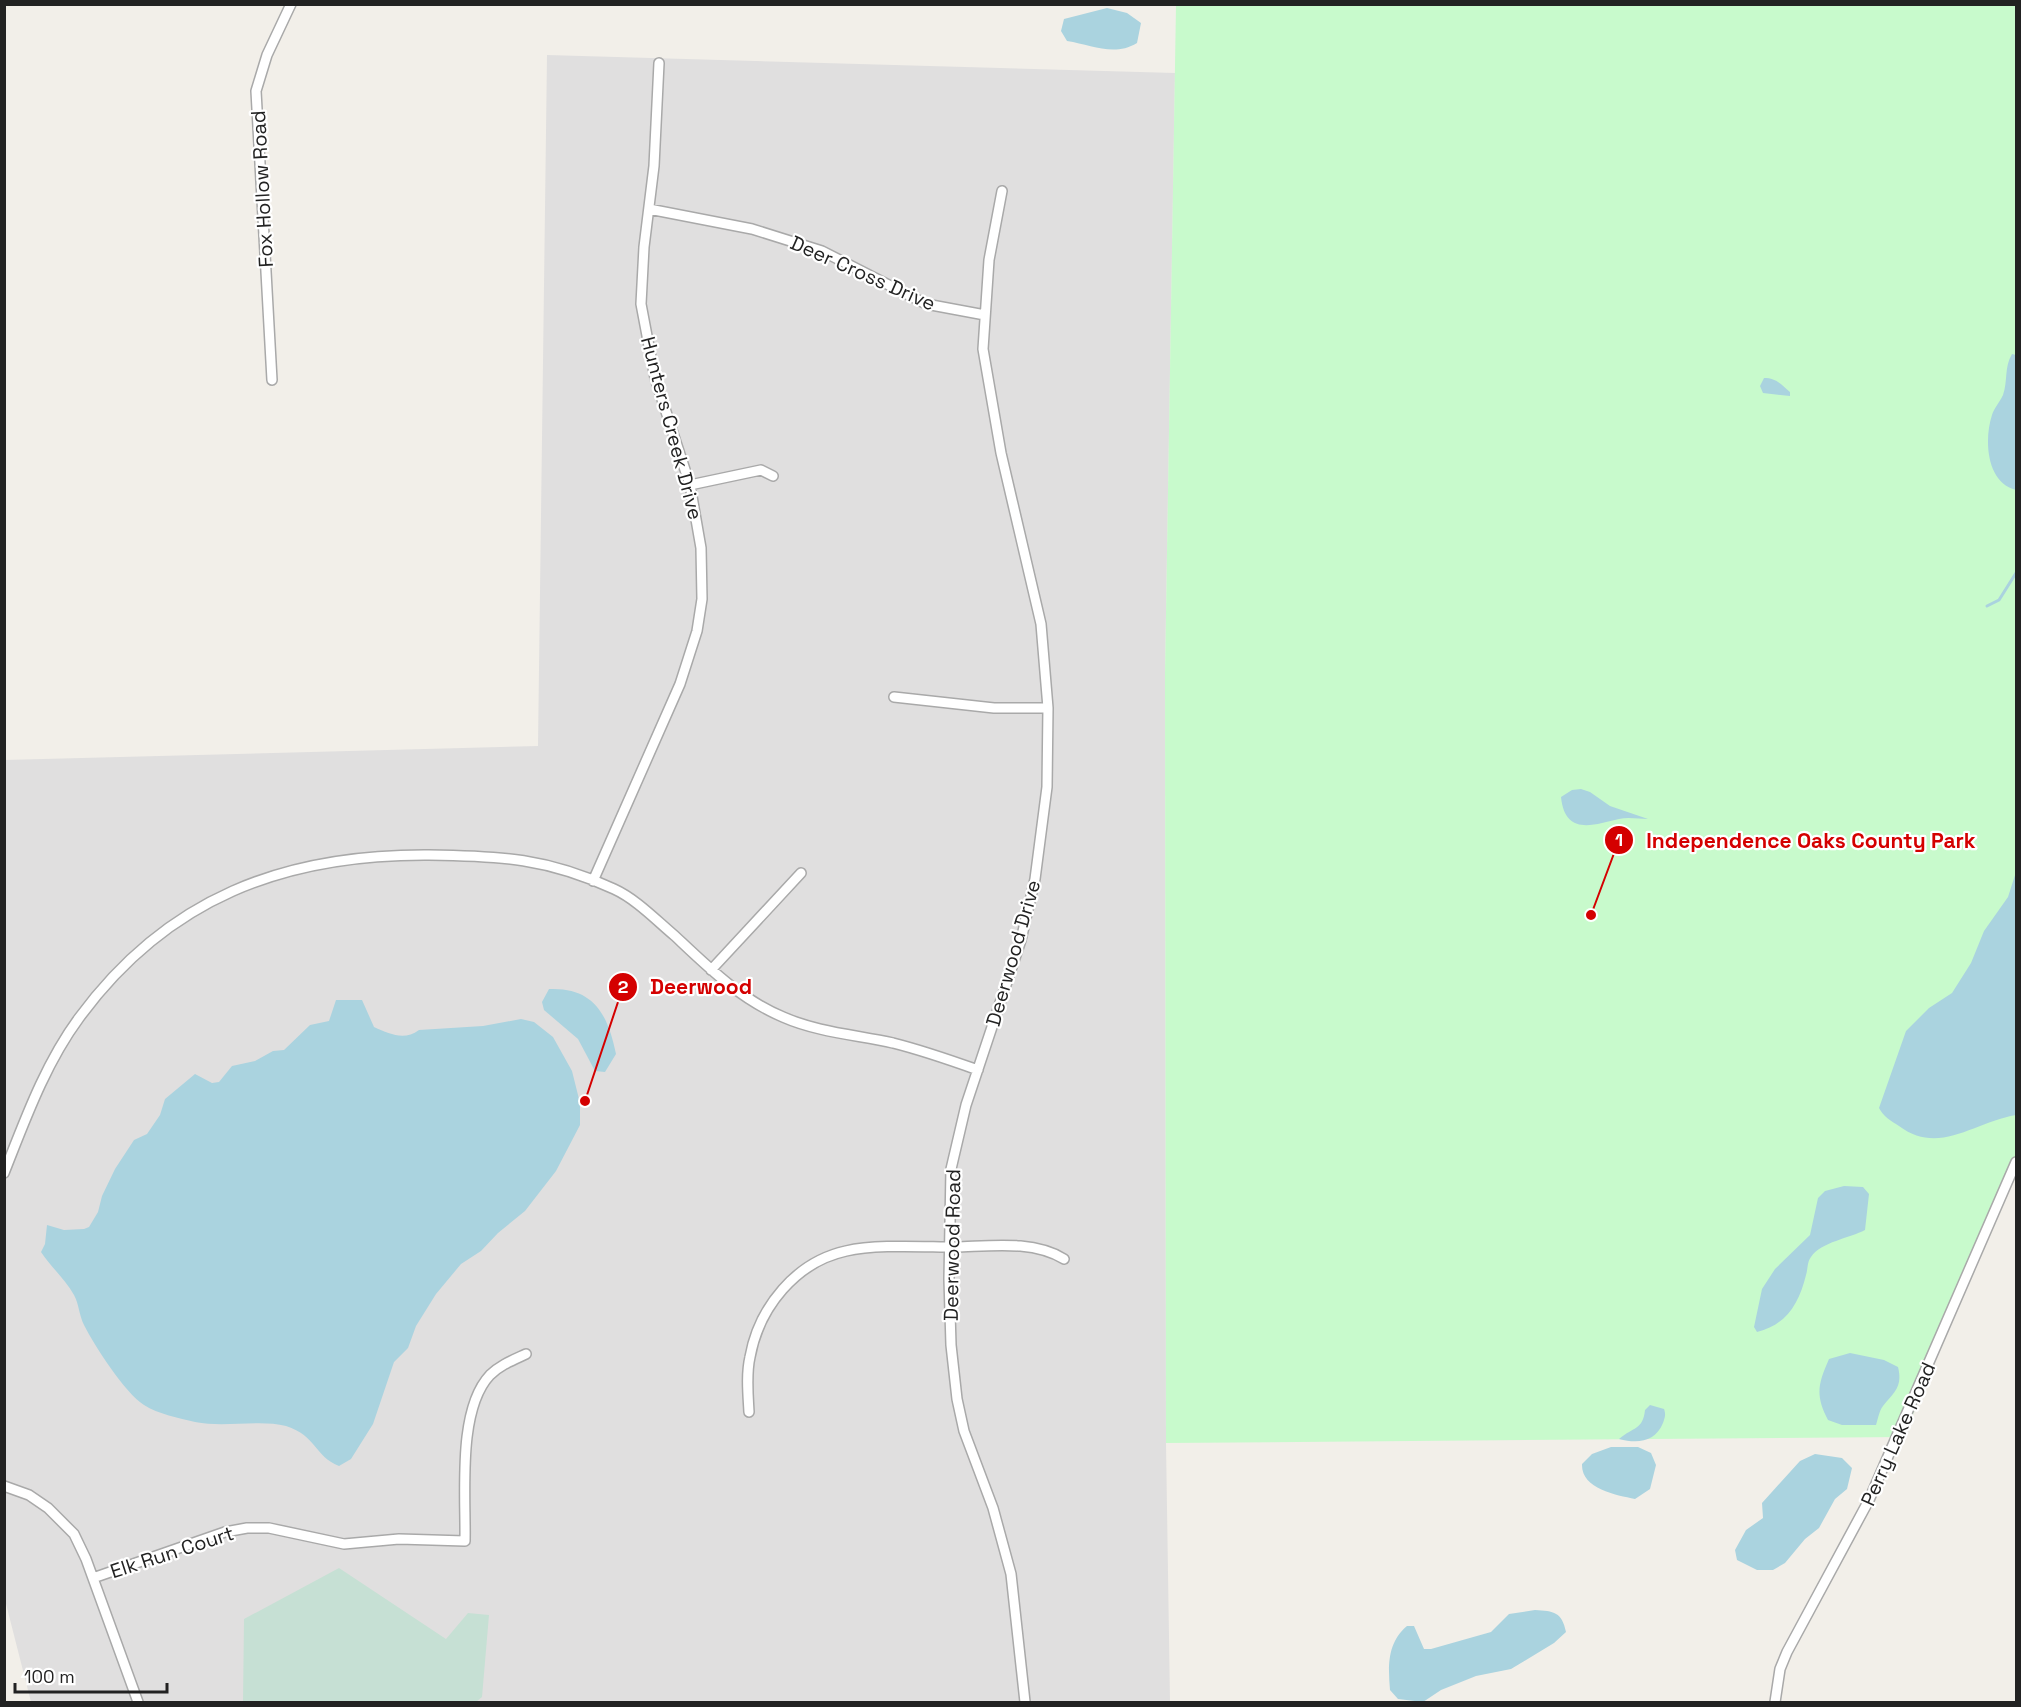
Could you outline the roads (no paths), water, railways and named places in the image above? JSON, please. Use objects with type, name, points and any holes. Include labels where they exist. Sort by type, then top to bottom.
[{"type":"street","name":"Fox Hollow Road","points":[[272,380],[256,91],[267,54],[291,4]]},
{"type":"street","name":"Hunters Creek Drive","points":[[593,881],[671,706],[697,631],[702,599],[701,548],[690,485],[655,378],[641,304],[654,166],[659,63]]},
{"type":"street","points":[[985,315],[989,260],[1002,191]]},
{"type":"street","name":"Deer Cross Drive","points":[[649,209],[752,229],[802,244],[855,266],[926,304],[985,315]]},
{"type":"street","name":"Deerwood Drive","points":[[978,1070],[1021,940],[1035,879],[1047,788],[1048,708],[1041,624],[1001,453],[983,349],[985,315]]},
{"type":"street","points":[[690,485],[761,470],[772,476]]},
{"type":"street","points":[[894,697],[994,708],[1048,708]]},
{"type":"street","points":[[4,1173],[38,1091],[78,1019],[128,960],[187,915],[221,896],[295,868],[330,860],[389,855],[500,856],[541,862],[617,890],[653,916],[730,987],[762,1008],[787,1019],[897,1044],[978,1070]]},
{"type":"street","points":[[711,970],[801,873]]},
{"type":"street","name":"Deerwood Road","points":[[978,1070],[951,1169],[949,1247],[951,1345],[957,1400],[964,1431],[993,1508],[1011,1574],[1025,1702]]},
{"type":"street","name":"Perry Lake Road","points":[[1775,1702],[1780,1669],[1787,1652],[1869,1500],[2016,1162]]},
{"type":"street","points":[[748,1412],[748,1370],[754,1338],[771,1305],[786,1285],[806,1268],[846,1251],[949,1247],[1037,1247],[1064,1258]]},
{"type":"street","name":"Elk Run Court","points":[[93,1578],[225,1532],[247,1528],[269,1528],[344,1544],[399,1539],[465,1541],[468,1436],[478,1392],[497,1369],[526,1354]]},
{"type":"street","points":[[4,1486],[29,1495],[64,1522],[74,1534],[93,1578],[138,1702]]},
{"type":"water","points":[[1107,8],[1127,13],[1141,23],[1137,43],[1111,50],[1067,41],[1061,31],[1064,19]]},
{"type":"water","points":[[2012,354],[2016,355],[2016,490],[2006,486],[1998,479],[1993,470],[1988,447],[1992,415],[2003,395]]},
{"type":"water","points":[[1764,378],[1778,382],[1790,392],[1790,396],[1763,393],[1760,386]]},
{"type":"water","points":[[1581,789],[1590,792],[1610,806],[1648,819],[1622,818],[1590,825],[1574,823],[1568,818],[1561,797],[1572,790]]},
{"type":"water","points":[[2016,872],[2016,1115],[1943,1138],[1928,1138],[1914,1134],[1890,1120],[1879,1108],[1906,1031],[1929,1008],[1952,993],[1971,963],[1984,931],[2008,897]]},
{"type":"water","points":[[549,989],[578,993],[597,1007],[609,1028],[616,1054],[605,1072],[595,1071],[578,1039],[544,1010],[542,1002]]},
{"type":"water","points":[[336,1000],[362,1000],[374,1027],[402,1036],[419,1030],[483,1026],[521,1019],[534,1022],[553,1037],[572,1071],[580,1103],[580,1125],[556,1171],[525,1211],[498,1233],[481,1251],[461,1264],[436,1294],[416,1326],[408,1348],[394,1362],[373,1424],[351,1459],[339,1466],[325,1457],[304,1435],[286,1426],[265,1423],[206,1424],[162,1413],[144,1405],[119,1380],[102,1356],[84,1325],[74,1295],[41,1252],[45,1244],[47,1225],[64,1230],[89,1227],[98,1212],[102,1196],[115,1169],[134,1140],[147,1134],[160,1115],[165,1099],[195,1074],[212,1083],[219,1082],[232,1066],[255,1061],[273,1051],[284,1050],[310,1025],[329,1021]]},
{"type":"water","points":[[1844,1186],[1863,1187],[1869,1194],[1865,1230],[1829,1244],[1816,1252],[1810,1259],[1803,1285],[1790,1312],[1776,1324],[1757,1332],[1754,1327],[1762,1289],[1775,1269],[1810,1235],[1818,1198],[1825,1191]]},
{"type":"water","points":[[1850,1353],[1884,1360],[1898,1367],[1898,1384],[1882,1408],[1876,1425],[1842,1425],[1828,1420],[1821,1403],[1820,1383],[1829,1359]]},
{"type":"water","points":[[1650,1405],[1664,1409],[1665,1418],[1660,1429],[1651,1438],[1645,1440],[1619,1439],[1640,1425],[1645,1410]]},
{"type":"water","points":[[1611,1447],[1638,1447],[1651,1453],[1656,1465],[1650,1489],[1635,1499],[1601,1489],[1587,1479],[1583,1473],[1582,1464],[1592,1454]]},
{"type":"water","points":[[1815,1454],[1842,1458],[1852,1468],[1847,1489],[1835,1499],[1819,1528],[1805,1539],[1785,1563],[1773,1570],[1757,1570],[1737,1560],[1735,1550],[1746,1530],[1763,1518],[1762,1503],[1800,1461]]},
{"type":"water","points":[[1535,1610],[1556,1614],[1562,1620],[1566,1632],[1554,1643],[1511,1669],[1476,1676],[1441,1690],[1423,1702],[1398,1699],[1390,1690],[1389,1664],[1392,1647],[1407,1626],[1414,1626],[1424,1649],[1431,1649],[1491,1632],[1509,1614]]},
{"type":"waterway","points":[[1987,606],[1999,600],[2016,573]]},
{"type":"place","name":"Independence Oaks County Park","points":[[1591,915]]},
{"type":"place","name":"Deerwood","points":[[585,1101]]}]
